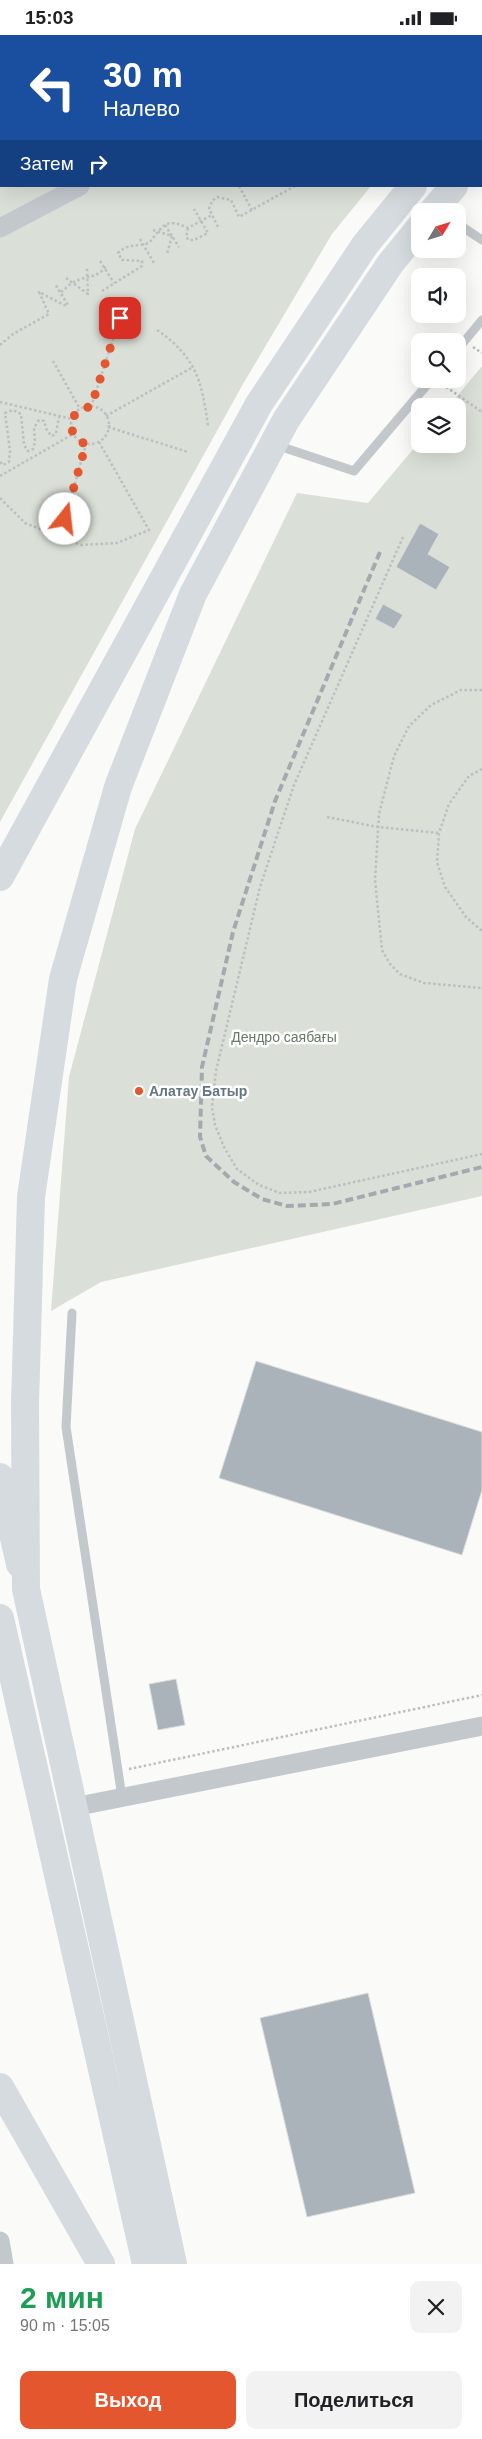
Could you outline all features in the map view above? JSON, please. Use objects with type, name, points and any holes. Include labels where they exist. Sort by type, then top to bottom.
[{"type":"main road","points":[[0,877],[259,404],[365,245],[412,187]]},
{"type":"main road","points":[[441,203],[453,187]]},
{"type":"main road","points":[[26,1589],[25,1404],[31,1197],[63,979],[118,787],[189,603],[286,421],[390,264],[411,239]]},
{"type":"main road","points":[[0,1477],[174,2264]]},
{"type":"main road","points":[[0,1618],[146,2264]]},
{"type":"main road","points":[[0,2087],[101,2264]]},
{"type":"street","points":[[0,228],[78,187]]},
{"type":"street","points":[[74,1807],[482,1726]]},
{"type":"street","points":[[0,2241],[4,2264]]},
{"type":"lane","points":[[466,230],[482,241]]},
{"type":"lane","points":[[466,339],[482,319]]},
{"type":"lane","points":[[273,444],[354,471],[425,388]]},
{"type":"lane","points":[[72,1313],[66,1427],[122,1797]]},
{"type":"path","points":[[240,187],[252,210]]},
{"type":"path","points":[[218,227],[209,209],[212,201],[217,197],[231,200],[239,217],[293,187]]},
{"type":"path","points":[[194,209],[201,221],[208,233],[189,241],[186,237],[188,228],[201,221],[212,215]]},
{"type":"path","points":[[102,291],[142,266],[142,261],[122,260],[118,253],[129,245],[149,243],[165,225],[177,223],[188,228]]},
{"type":"path","points":[[165,225],[179,247]]},
{"type":"path","points":[[152,230],[172,236]]},
{"type":"path","points":[[167,254],[172,236]]},
{"type":"path","points":[[140,239],[154,263]]},
{"type":"path","points":[[100,261],[114,283]]},
{"type":"path","points":[[61,293],[73,283],[101,273],[107,265]]},
{"type":"path","points":[[66,278],[88,294],[87,267]]},
{"type":"path","points":[[0,345],[13,334],[49,314],[39,292],[64,305],[68,305],[55,283]]},
{"type":"path","points":[[91,407],[120,318]]},
{"type":"path","points":[[157,330],[172,341],[193,367],[203,388],[208,426]]},
{"type":"path","points":[[53,361],[80,409]]},
{"type":"path","points":[[106,416],[193,367]]},
{"type":"path","points":[[446,388],[482,412]]},
{"type":"path","points":[[0,402],[72,419]]},
{"type":"path","points":[[91,407],[102,411],[106,416],[107,433],[99,442],[86,444],[80,442],[73,434],[72,419],[80,409],[91,407]]},
{"type":"path","points":[[0,462],[3,465],[9,462],[10,451],[6,413],[13,410],[21,414],[24,445],[28,451],[33,449],[35,442],[34,427],[39,420],[44,421],[47,431],[52,436],[56,433],[59,417]]},
{"type":"path","points":[[108,427],[188,452]]},
{"type":"path","points":[[0,475],[73,434]]},
{"type":"path","points":[[0,498],[25,523],[81,545],[117,543],[149,529],[99,442]]},
{"type":"path","points":[[60,537],[86,444]]},
{"type":"path","points":[[403,537],[294,785],[263,878],[216,1071],[212,1107],[215,1125],[224,1147],[237,1169],[259,1185],[280,1193],[309,1192],[482,1154]]},
{"type":"path","points":[[482,690],[461,690],[432,705],[409,726],[394,756],[379,814],[375,880],[382,950],[390,965],[400,974],[424,983],[482,988]]},
{"type":"path","points":[[482,769],[469,776],[449,804],[439,833],[437,862],[445,887],[466,917],[482,931]]},
{"type":"path","points":[[327,817],[378,827],[439,833]]},
{"type":"path","points":[[118,1771],[482,1695]]},
{"type":"green space","points":[[0,187],[370,187],[332,234],[243,384],[0,822]]},
{"type":"green space","name":"Дендро саябағы","points":[[482,366],[482,1196],[101,1282],[51,1311],[69,1077],[135,829],[297,493],[368,503],[411,452],[466,453],[466,398],[456,398],[466,388],[466,385]]},
{"type":"building","points":[[420,523],[439,534],[428,554],[450,567],[436,590],[396,567]]},
{"type":"building","points":[[383,604],[403,615],[394,629],[375,619]]},
{"type":"building","points":[[256,1361],[482,1432],[482,1490],[462,1555],[219,1478]]},
{"type":"building","points":[[176,1679],[185,1725],[158,1730],[149,1684]]},
{"type":"building","points":[[368,1993],[415,2193],[307,2217],[260,2018]]},
{"type":"railway","points":[[380,552],[275,801],[233,932],[202,1067],[200,1137],[206,1156],[234,1182],[262,1199],[287,1206],[332,1204],[482,1167]]},
{"type":"place","name":"Алатау Батыр","points":[[139,1091]]},
{"type":"route","points":[[65,519],[86,444],[80,442],[72,432],[72,419],[80,409],[91,407],[120,318]]}]
